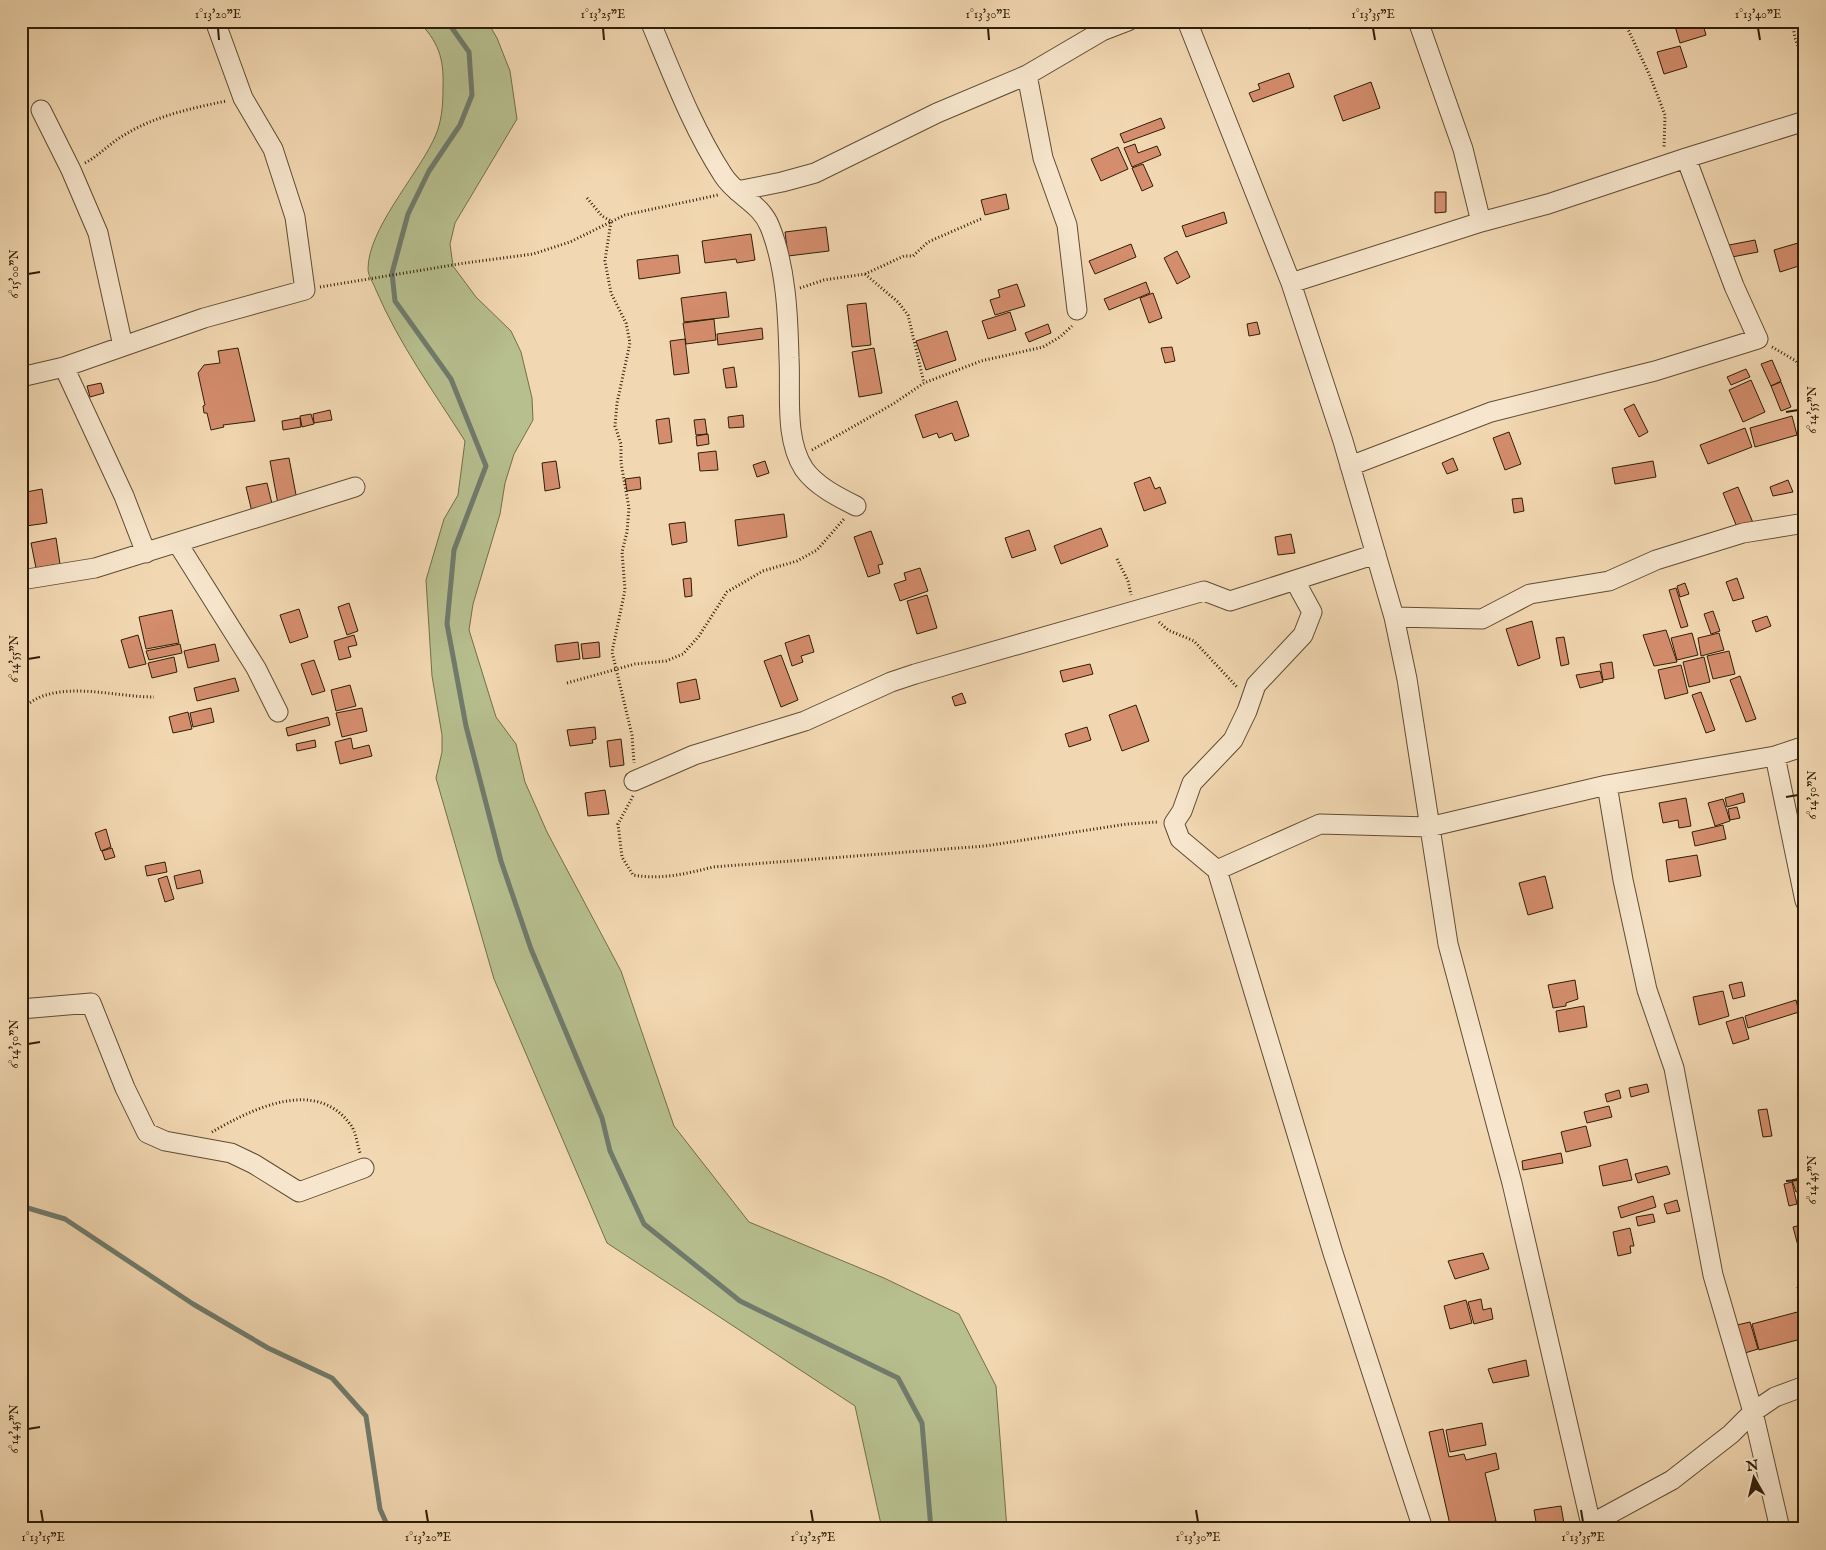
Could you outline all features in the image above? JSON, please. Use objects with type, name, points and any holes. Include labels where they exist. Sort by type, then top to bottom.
[{"type":"street","points":[[21,377],[64,367],[204,318],[305,290],[294,217],[285,186],[272,149],[243,98],[215,21]]},
{"type":"street","points":[[650,21],[708,152],[726,180],[759,208],[770,228],[784,294],[788,332],[791,419],[799,458],[814,479],[856,506]]},
{"type":"street","points":[[737,191],[782,182],[814,172],[937,114],[1027,75],[1102,32],[1128,21]]},
{"type":"street","points":[[1187,21],[1291,283],[1350,466],[1394,617],[1407,679],[1448,944],[1512,1183],[1591,1526],[1672,1480],[1731,1434],[1753,1412],[1776,1397],[1805,1386]]},
{"type":"street","points":[[1418,21],[1463,149],[1481,222]]},
{"type":"street","points":[[1027,75],[1043,158],[1067,225],[1077,310]]},
{"type":"street","points":[[41,110],[71,170],[98,233],[123,346]]},
{"type":"street","points":[[1291,283],[1481,222],[1548,204],[1805,121]]},
{"type":"street","points":[[1350,466],[1491,412],[1654,371],[1758,339],[1734,286],[1686,158]]},
{"type":"street","points":[[64,367],[124,496],[146,553]]},
{"type":"street","points":[[21,580],[95,568],[178,544],[355,487]]},
{"type":"street","points":[[1394,617],[1482,619],[1530,594],[1609,582],[1656,560],[1743,533],[1805,524]]},
{"type":"street","points":[[178,544],[256,668],[278,712]]},
{"type":"street","points":[[634,780],[694,755],[812,718],[891,682],[1142,607],[1204,591],[1230,601],[1376,554]]},
{"type":"street","points":[[1295,581],[1312,612],[1303,635],[1256,685],[1247,711],[1233,740],[1192,783],[1182,811],[1174,823],[1180,839],[1217,870],[1333,1253],[1423,1529]]},
{"type":"street","points":[[1217,870],[1320,824],[1429,827],[1607,785],[1775,756],[1805,746]]},
{"type":"street","points":[[1775,756],[1805,901]]},
{"type":"street","points":[[1607,785],[1623,880],[1646,990],[1674,1068],[1713,1275],[1753,1412],[1780,1529]]},
{"type":"street","points":[[21,1010],[92,1003],[125,1088],[147,1133],[165,1141],[231,1153],[254,1164],[299,1192],[364,1168]]},
{"type":"path","points":[[1624,21],[1650,76],[1665,115],[1664,165]]},
{"type":"path","points":[[1792,21],[1795,38],[1805,64]]},
{"type":"path","points":[[71,170],[101,154],[125,134],[149,122],[199,107],[243,98]]},
{"type":"path","points":[[305,290],[465,263],[533,254],[570,242],[611,221],[647,209],[737,191]]},
{"type":"path","points":[[587,198],[602,216],[611,221]]},
{"type":"path","points":[[784,294],[824,280],[865,274],[904,256],[913,256],[928,242],[983,218]]},
{"type":"path","points":[[611,221],[605,261],[611,293],[626,323],[630,343],[617,403],[615,426],[621,444],[621,463],[628,508],[627,532],[622,552],[625,590],[612,652],[614,670],[632,735],[636,792],[618,824],[622,857],[633,875],[651,878],[686,874],[713,867],[984,846],[1127,824],[1174,823]]},
{"type":"path","points":[[865,274],[898,302],[908,315],[924,383]]},
{"type":"path","points":[[799,458],[893,404],[924,383],[981,361],[1043,347],[1069,329],[1074,323],[1077,310]]},
{"type":"path","points":[[1758,339],[1796,361],[1805,378]]},
{"type":"path","points":[[567,683],[635,664],[666,661],[683,654],[699,636],[727,592],[763,571],[797,561],[817,550],[856,506]]},
{"type":"path","points":[[1117,559],[1128,581],[1132,598],[1168,630],[1194,641],[1241,692],[1247,711]]},
{"type":"path","points":[[21,708],[46,695],[92,690],[125,697],[154,697]]},
{"type":"path","points":[[182,1145],[212,1132],[241,1115],[272,1105],[310,1099],[330,1106],[351,1125],[364,1168]]},
{"type":"green space","points":[[418,21],[487,21],[497,38],[510,71],[517,119],[455,223],[450,244],[453,266],[476,297],[511,331],[521,352],[532,398],[533,420],[514,454],[505,483],[500,514],[473,604],[469,630],[496,717],[516,744],[525,782],[547,832],[621,971],[674,1126],[749,1222],[884,1278],[959,1314],[996,1386],[1007,1529],[882,1529],[855,1406],[607,1243],[494,979],[436,778],[442,752],[442,735],[432,676],[426,580],[444,519],[458,495],[465,441],[395,329],[368,272],[370,254],[384,221],[425,156],[436,135],[440,121],[443,93],[441,58],[435,43]]},
{"type":"building","points":[[1306,21],[1319,21],[1320,25],[1309,29]]},
{"type":"building","points":[[1702,21],[1706,35],[1680,43],[1674,23]]},
{"type":"building","points":[[1680,46],[1687,67],[1664,74],[1657,52]]},
{"type":"building","points":[[1289,73],[1294,87],[1253,102],[1249,93],[1260,89],[1258,84]]},
{"type":"building","points":[[1371,82],[1380,108],[1343,121],[1334,96]]},
{"type":"building","points":[[1161,118],[1165,128],[1124,143],[1120,134]]},
{"type":"building","points":[[1135,144],[1138,153],[1157,146],[1161,155],[1132,167],[1124,148]]},
{"type":"building","points":[[1118,147],[1128,169],[1101,181],[1091,159]]},
{"type":"building","points":[[1143,164],[1153,186],[1142,191],[1132,168]]},
{"type":"building","points":[[1435,192],[1446,192],[1446,212],[1435,213]]},
{"type":"building","points":[[1006,194],[1009,209],[985,215],[981,200]]},
{"type":"building","points":[[1224,212],[1227,223],[1186,237],[1182,226]]},
{"type":"building","points":[[826,227],[829,251],[788,256],[785,232]]},
{"type":"building","points":[[751,234],[755,260],[737,263],[736,259],[705,263],[702,241]]},
{"type":"building","points":[[1755,240],[1758,252],[1732,257],[1729,245]]},
{"type":"building","points":[[1798,243],[1805,264],[1780,272],[1774,250]]},
{"type":"building","points":[[1131,244],[1136,257],[1095,274],[1089,261]]},
{"type":"building","points":[[1177,251],[1190,277],[1177,284],[1164,258]]},
{"type":"building","points":[[678,255],[680,273],[639,279],[637,260]]},
{"type":"building","points":[[1146,282],[1150,293],[1109,310],[1104,299]]},
{"type":"building","points":[[1017,284],[1025,306],[995,315],[990,300],[1000,297],[998,290]]},
{"type":"building","points":[[726,292],[729,317],[684,322],[681,298]]},
{"type":"building","points":[[1153,293],[1162,318],[1149,323],[1140,298]]},
{"type":"building","points":[[866,303],[871,345],[852,347],[847,305]]},
{"type":"building","points":[[1010,312],[1016,330],[988,339],[982,321]]},
{"type":"building","points":[[714,319],[716,340],[686,344],[683,323]]},
{"type":"building","points":[[1257,322],[1260,334],[1249,336],[1247,324]]},
{"type":"building","points":[[1048,324],[1051,333],[1029,342],[1025,333]]},
{"type":"building","points":[[762,328],[763,339],[718,345],[717,334]]},
{"type":"building","points":[[947,331],[956,360],[926,370],[916,341]]},
{"type":"building","points":[[685,339],[689,373],[674,375],[670,341]]},
{"type":"building","points":[[1172,347],[1175,361],[1165,363],[1161,348]]},
{"type":"building","points":[[238,348],[255,421],[223,425],[224,427],[211,430],[207,413],[204,413],[203,406],[205,405],[198,373],[204,365],[220,363],[218,351]]},
{"type":"building","points":[[874,348],[882,393],[859,397],[852,352]]},
{"type":"building","points":[[1772,360],[1781,381],[1771,386],[1761,364]]},
{"type":"building","points":[[734,367],[737,387],[726,388],[723,369]]},
{"type":"building","points":[[1746,369],[1750,377],[1731,385],[1727,377]]},
{"type":"building","points":[[1751,380],[1765,412],[1743,422],[1729,390]]},
{"type":"building","points":[[1781,382],[1791,407],[1781,411],[1771,386]]},
{"type":"building","points":[[101,383],[104,393],[90,397],[87,386]]},
{"type":"building","points":[[957,401],[969,436],[955,441],[952,433],[939,438],[937,433],[923,438],[915,415]]},
{"type":"building","points":[[1634,404],[1648,432],[1639,437],[1624,409]]},
{"type":"building","points":[[330,410],[332,420],[314,423],[313,414]]},
{"type":"building","points":[[311,414],[314,424],[302,427],[300,416]]},
{"type":"building","points":[[743,415],[744,427],[729,428],[728,417]]},
{"type":"building","points":[[1792,416],[1797,435],[1755,447],[1750,428]]},
{"type":"building","points":[[300,418],[301,427],[283,430],[282,421]]},
{"type":"building","points":[[669,418],[672,442],[659,444],[656,420]]},
{"type":"building","points":[[705,419],[707,434],[696,435],[694,420]]},
{"type":"building","points":[[1745,428],[1752,447],[1708,464],[1700,445]]},
{"type":"building","points":[[1509,432],[1521,464],[1505,470],[1493,438]]},
{"type":"building","points":[[708,434],[709,444],[697,446],[696,436]]},
{"type":"building","points":[[716,451],[718,470],[700,471],[698,453]]},
{"type":"building","points":[[289,458],[297,500],[278,504],[270,461]]},
{"type":"building","points":[[1453,458],[1458,470],[1447,474],[1442,463]]},
{"type":"building","points":[[556,461],[560,488],[545,491],[542,463]]},
{"type":"building","points":[[765,461],[769,473],[757,477],[753,465]]},
{"type":"building","points":[[1653,461],[1656,477],[1615,484],[1612,468]]},
{"type":"building","points":[[640,477],[641,489],[627,491],[625,479]]},
{"type":"building","points":[[1150,477],[1155,489],[1160,487],[1166,503],[1144,511],[1134,483]]},
{"type":"building","points":[[1788,480],[1793,492],[1773,496],[1770,487]]},
{"type":"building","points":[[267,483],[273,508],[252,512],[246,487]]},
{"type":"building","points":[[1738,487],[1754,525],[1739,532],[1723,493]]},
{"type":"building","points":[[42,489],[47,523],[26,526],[25,518],[21,519],[21,493]]},
{"type":"building","points":[[1522,498],[1524,511],[1514,513],[1512,499]]},
{"type":"building","points":[[784,514],[787,537],[738,546],[735,520]]},
{"type":"building","points":[[685,522],[687,542],[672,545],[669,524]]},
{"type":"building","points":[[1101,528],[1108,546],[1061,564],[1054,546]]},
{"type":"building","points":[[1029,530],[1036,550],[1012,558],[1005,538]]},
{"type":"building","points":[[871,531],[883,564],[878,565],[880,573],[868,577],[854,537]]},
{"type":"building","points":[[1291,534],[1295,553],[1278,555],[1275,537]]},
{"type":"building","points":[[56,538],[60,564],[36,568],[31,543]]},
{"type":"building","points":[[1805,552],[1805,575],[1799,554]]},
{"type":"building","points":[[920,568],[928,591],[900,601],[894,584],[906,580],[904,573]]},
{"type":"building","points":[[691,578],[692,596],[685,597],[683,579]]},
{"type":"building","points":[[1737,578],[1744,598],[1733,601],[1726,582]]},
{"type":"building","points":[[1685,583],[1689,594],[1680,597],[1677,586]]},
{"type":"building","points":[[1676,588],[1688,626],[1681,628],[1669,590]]},
{"type":"building","points":[[927,595],[937,628],[917,634],[907,601]]},
{"type":"building","points":[[349,603],[358,631],[347,635],[338,607]]},
{"type":"building","points":[[299,609],[308,637],[290,643],[280,615]]},
{"type":"building","points":[[172,610],[179,643],[146,649],[139,617]]},
{"type":"building","points":[[1713,611],[1720,631],[1711,634],[1704,614]]},
{"type":"building","points":[[1767,616],[1771,626],[1756,632],[1752,621]]},
{"type":"building","points":[[1532,621],[1540,658],[1518,666],[1506,629]]},
{"type":"building","points":[[1666,630],[1677,662],[1654,666],[1643,635]]},
{"type":"building","points":[[1692,633],[1698,655],[1677,660],[1671,638]]},
{"type":"building","points":[[1719,633],[1724,650],[1701,656],[1698,638]]},
{"type":"building","points":[[138,635],[146,664],[129,668],[121,640]]},
{"type":"building","points":[[354,635],[357,645],[348,647],[351,657],[339,660],[334,641]]},
{"type":"building","points":[[809,635],[814,652],[801,656],[803,662],[792,666],[785,643]]},
{"type":"building","points":[[1564,637],[1569,664],[1561,666],[1556,638]]},
{"type":"building","points":[[578,642],[580,659],[557,662],[555,645]]},
{"type":"building","points":[[599,642],[600,657],[583,659],[581,644]]},
{"type":"building","points":[[180,644],[182,653],[149,660],[146,651]]},
{"type":"building","points":[[215,644],[219,661],[188,668],[184,651]]},
{"type":"building","points":[[1729,651],[1735,674],[1713,679],[1707,656]]},
{"type":"building","points":[[781,655],[798,700],[781,707],[764,661]]},
{"type":"building","points":[[174,657],[177,672],[152,678],[148,663]]},
{"type":"building","points":[[1704,657],[1710,682],[1689,687],[1683,662]]},
{"type":"building","points":[[314,660],[325,691],[312,695],[301,664]]},
{"type":"building","points":[[1612,662],[1614,678],[1603,680],[1600,664]]},
{"type":"building","points":[[1090,664],[1093,674],[1063,682],[1060,671]]},
{"type":"building","points":[[1681,665],[1688,693],[1665,699],[1658,670]]},
{"type":"building","points":[[1600,671],[1603,682],[1580,688],[1576,675]]},
{"type":"building","points":[[1740,676],[1756,719],[1746,722],[1730,680]]},
{"type":"building","points":[[235,678],[239,691],[197,701],[194,688]]},
{"type":"building","points":[[696,679],[700,699],[680,703],[677,683]]},
{"type":"building","points":[[350,685],[356,706],[336,711],[331,690]]},
{"type":"building","points":[[1701,692],[1715,730],[1706,733],[1692,695]]},
{"type":"building","points":[[962,693],[966,703],[955,706],[952,697]]},
{"type":"building","points":[[1136,705],[1149,741],[1122,751],[1109,715]]},
{"type":"building","points":[[211,708],[214,722],[193,727],[190,713]]},
{"type":"building","points":[[362,708],[367,731],[342,737],[336,713]]},
{"type":"building","points":[[188,712],[192,729],[173,733],[169,717]]},
{"type":"building","points":[[328,717],[330,725],[288,736],[286,728]]},
{"type":"building","points":[[595,727],[596,739],[592,740],[593,743],[570,746],[567,730]]},
{"type":"building","points":[[1087,727],[1091,740],[1069,747],[1065,734]]},
{"type":"building","points":[[351,738],[353,749],[369,745],[372,756],[340,764],[335,742]]},
{"type":"building","points":[[621,739],[624,765],[610,767],[607,741]]},
{"type":"building","points":[[315,740],[316,747],[297,751],[296,744]]},
{"type":"building","points":[[605,790],[609,814],[588,816],[585,793]]},
{"type":"building","points":[[1743,793],[1745,802],[1727,807],[1725,798]]},
{"type":"building","points":[[1686,798],[1691,826],[1679,828],[1678,820],[1663,823],[1659,803]]},
{"type":"building","points":[[1723,799],[1730,821],[1715,826],[1708,803]]},
{"type":"building","points":[[1737,807],[1740,818],[1730,820],[1728,809]]},
{"type":"building","points":[[1723,825],[1726,839],[1695,846],[1692,832]]},
{"type":"building","points":[[106,829],[111,847],[101,851],[95,833]]},
{"type":"building","points":[[112,848],[115,857],[105,860],[102,851]]},
{"type":"building","points":[[1697,855],[1701,876],[1669,882],[1666,860]]},
{"type":"building","points":[[165,862],[167,872],[147,876],[145,866]]},
{"type":"building","points":[[200,870],[203,883],[177,889],[174,876]]},
{"type":"building","points":[[167,876],[174,899],[165,902],[158,879]]},
{"type":"building","points":[[1545,876],[1553,908],[1528,915],[1519,883]]},
{"type":"building","points":[[1575,980],[1578,999],[1566,1003],[1566,1006],[1553,1008],[1548,985]]},
{"type":"building","points":[[1742,982],[1745,996],[1733,999],[1729,985]]},
{"type":"building","points":[[1723,991],[1729,1016],[1699,1025],[1693,997]]},
{"type":"building","points":[[1796,1000],[1799,1012],[1748,1028],[1745,1016]]},
{"type":"building","points":[[1584,1006],[1587,1027],[1559,1032],[1556,1011]]},
{"type":"building","points":[[1743,1017],[1749,1039],[1733,1044],[1726,1022]]},
{"type":"building","points":[[1647,1084],[1649,1092],[1631,1097],[1629,1088]]},
{"type":"building","points":[[1619,1090],[1621,1098],[1607,1102],[1605,1094]]},
{"type":"building","points":[[1609,1106],[1612,1117],[1587,1123],[1584,1112]]},
{"type":"building","points":[[1767,1109],[1772,1136],[1763,1137],[1758,1110]]},
{"type":"building","points":[[1586,1126],[1591,1146],[1566,1152],[1561,1132]]},
{"type":"building","points":[[1561,1153],[1563,1163],[1523,1170],[1522,1161]]},
{"type":"building","points":[[1627,1159],[1632,1180],[1603,1186],[1599,1166]]},
{"type":"building","points":[[1667,1166],[1670,1174],[1638,1183],[1635,1174]]},
{"type":"building","points":[[1805,1176],[1805,1190],[1796,1192],[1792,1180]]},
{"type":"building","points":[[1792,1182],[1797,1204],[1789,1206],[1784,1184]]},
{"type":"building","points":[[1653,1196],[1656,1207],[1621,1218],[1618,1207]]},
{"type":"building","points":[[1677,1200],[1680,1211],[1667,1214],[1664,1204]]},
{"type":"building","points":[[1653,1214],[1655,1222],[1638,1226],[1636,1217]]},
{"type":"building","points":[[1805,1224],[1805,1256],[1801,1257],[1793,1227]]},
{"type":"building","points":[[1630,1228],[1634,1246],[1630,1246],[1631,1253],[1618,1256],[1613,1232]]},
{"type":"building","points":[[1483,1253],[1489,1269],[1455,1279],[1448,1261]]},
{"type":"building","points":[[1805,1285],[1805,1306],[1803,1307],[1797,1287]]},
{"type":"building","points":[[1481,1299],[1483,1310],[1491,1308],[1493,1319],[1474,1324],[1468,1302]]},
{"type":"building","points":[[1466,1300],[1472,1323],[1450,1329],[1444,1306]]},
{"type":"building","points":[[1805,1310],[1805,1338],[1759,1350],[1752,1324]]},
{"type":"building","points":[[1750,1322],[1758,1349],[1745,1353],[1737,1325]]},
{"type":"building","points":[[1526,1360],[1529,1376],[1493,1383],[1488,1369]]},
{"type":"building","points":[[1482,1423],[1486,1445],[1450,1452],[1446,1430]]},
{"type":"building","points":[[1443,1429],[1449,1457],[1464,1454],[1466,1460],[1496,1453],[1499,1469],[1485,1473],[1496,1521],[1451,1529],[1429,1432]]},
{"type":"building","points":[[1561,1506],[1565,1529],[1550,1529],[1549,1526],[1537,1528],[1534,1510]]},
{"type":"waterway","points":[[447,21],[469,52],[472,95],[460,125],[429,171],[408,214],[392,273],[395,301],[451,379],[486,466],[454,550],[447,624],[466,726],[501,861],[531,949],[602,1118],[610,1151],[644,1224],[740,1301],[898,1378],[922,1423],[931,1529]]},
{"type":"waterway","points":[[21,1206],[65,1219],[193,1304],[268,1348],[332,1378],[366,1416],[380,1509],[389,1529]]}]
